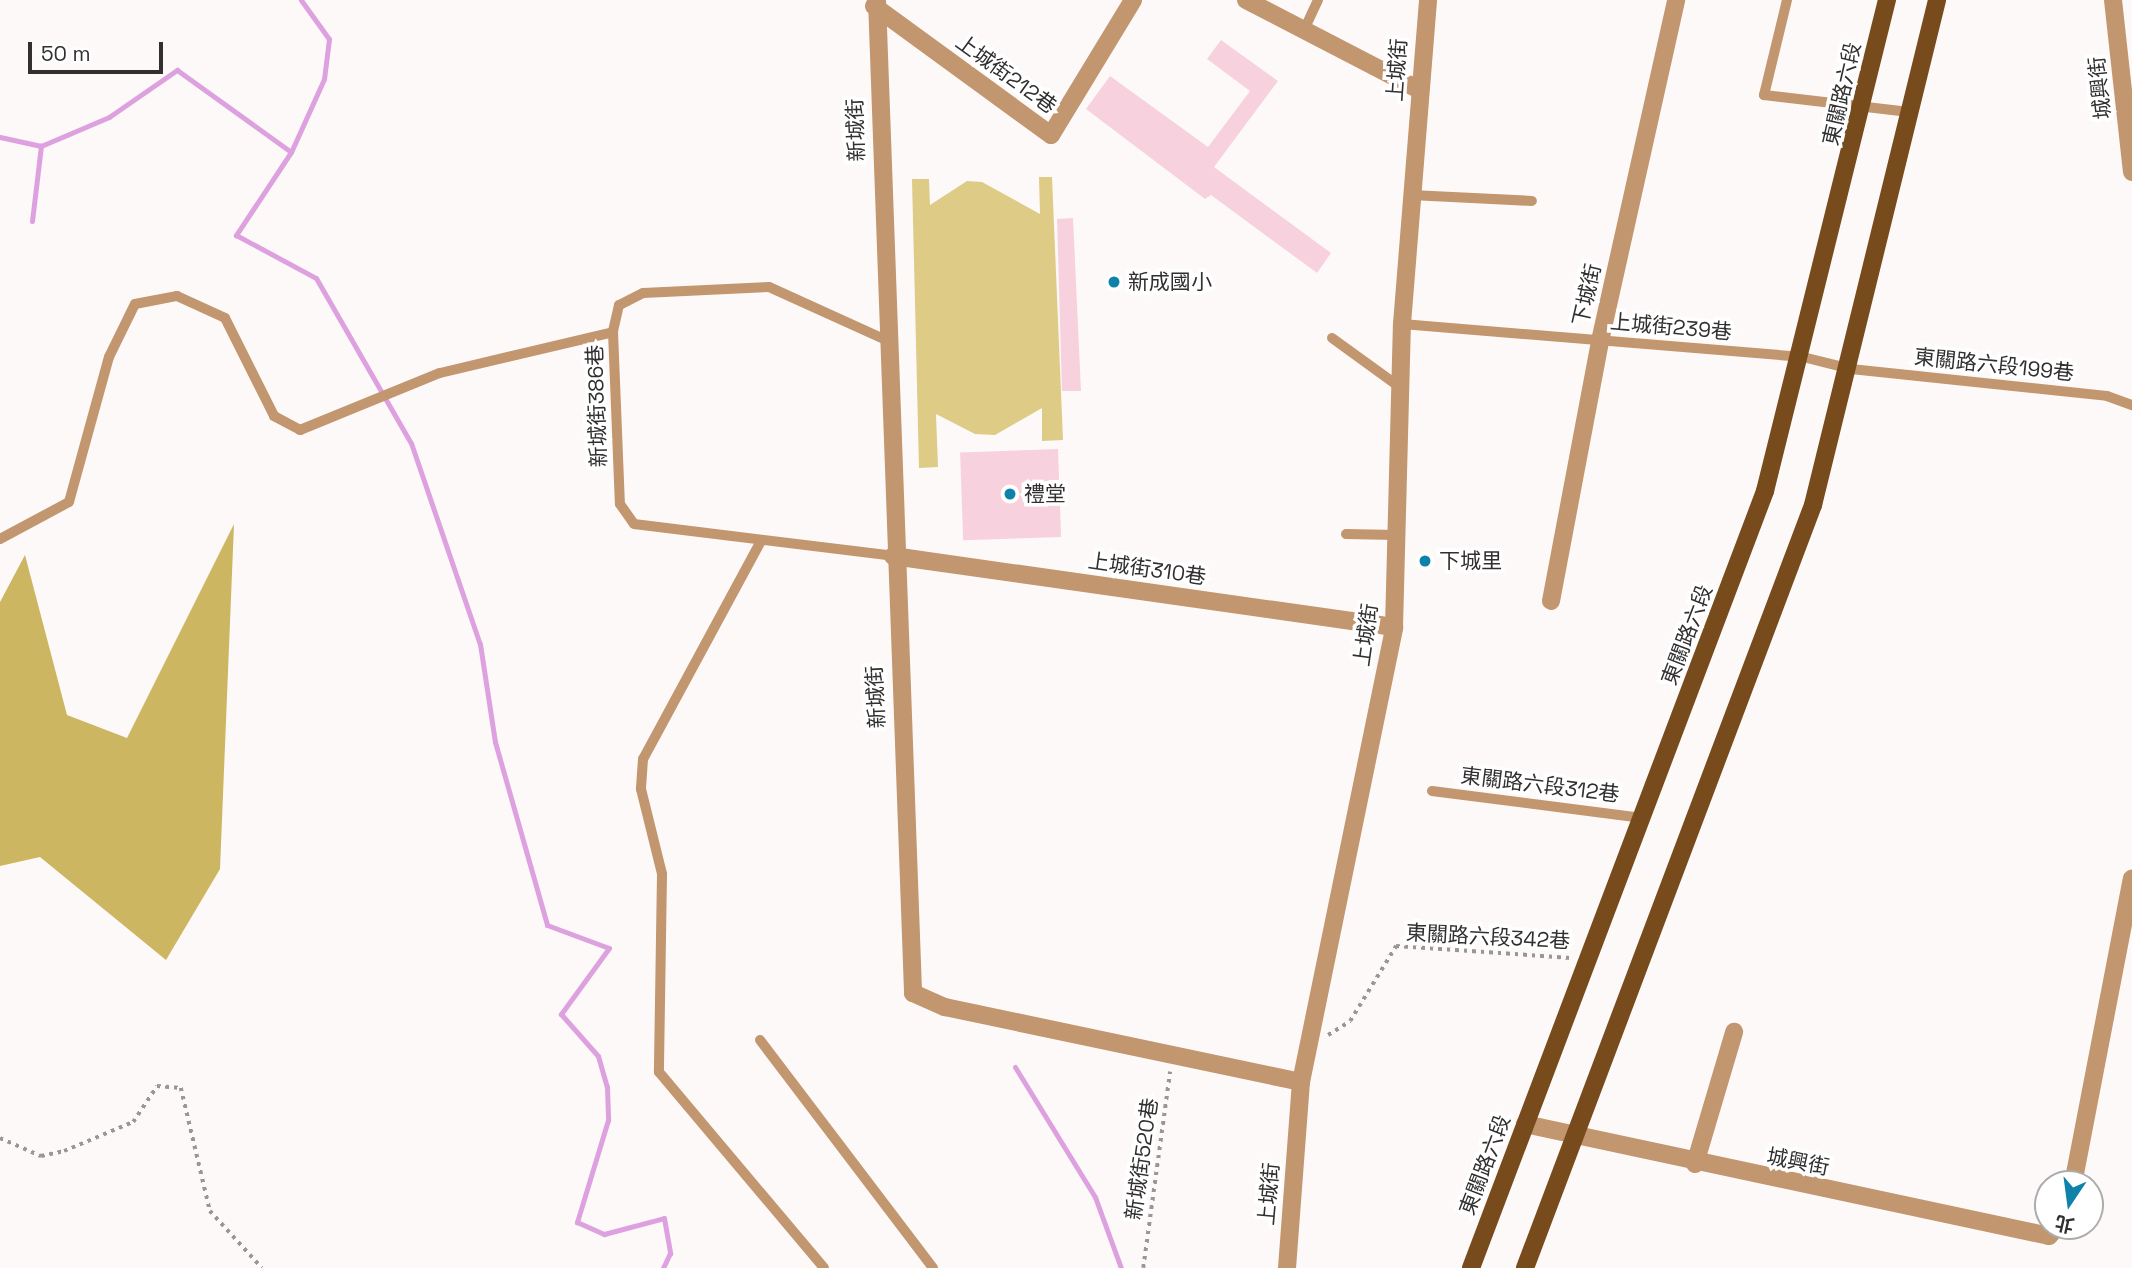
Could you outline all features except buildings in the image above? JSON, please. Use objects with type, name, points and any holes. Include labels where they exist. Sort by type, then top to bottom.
[{"type":"main road","name":"東關路六段","points":[[1471,1268],[1765,491],[1802,357],[1887,0]]},
{"type":"main road","points":[[1525,1268],[1813,505],[1851,369],[1937,0]]},
{"type":"street","name":"上城街212巷","points":[[876,3],[1051,135],[1133,0]]},
{"type":"street","points":[[1246,0],[1418,89]]},
{"type":"street","name":"上城街","points":[[1287,1268],[1301,1082],[1394,627],[1402,324],[1418,89],[1428,0]]},
{"type":"street","name":"城興街","points":[[2113,0],[2132,172]]},
{"type":"street","name":"下城街","points":[[1550,601],[1600,341],[1672,1]]},
{"type":"street","name":"新城街","points":[[876,3],[893,556],[913,993],[945,1007],[1301,1082]]},
{"type":"street","name":"上城街310巷","points":[[893,556],[1394,627]]},
{"type":"street","points":[[2076,1170],[2132,879]]},
{"type":"street","points":[[1695,1164],[1734,1032]]},
{"type":"street","name":"城興街","points":[[1525,1124],[1574,1139],[2034,1233]]},
{"type":"lane","points":[[1304,30],[1318,0]]},
{"type":"lane","points":[[1787,0],[1764,95],[1863,104],[1909,112]]},
{"type":"lane","points":[[1411,195],[1532,201]]},
{"type":"lane","name":"新城街386巷","points":[[886,340],[769,287],[643,293],[619,305],[613,332],[620,504],[634,524],[893,556]]},
{"type":"lane","points":[[0,539],[69,502],[109,357],[135,304],[177,296],[225,318],[274,415],[300,430],[440,373],[613,332]]},
{"type":"lane","name":"上城街239巷","points":[[1402,324],[1802,357],[1851,369]]},
{"type":"lane","points":[[1332,338],[1401,388]]},
{"type":"lane","name":"東關路六段199巷","points":[[1851,369],[2107,396],[2132,405]]},
{"type":"lane","points":[[1346,534],[1396,535]]},
{"type":"lane","points":[[761,541],[643,759],[641,789],[662,874],[659,1072],[824,1268]]},
{"type":"lane","name":"東關路六段312巷","points":[[1432,791],[1642,818]]},
{"type":"lane","points":[[760,1040],[933,1268]]},
{"type":"path","name":"東關路六段342巷","points":[[1309,1046],[1350,1021],[1396,946],[1587,959]]},
{"type":"path","name":"新城街520巷","points":[[1143,1268],[1172,1055]]},
{"type":"path","points":[[0,1138],[41,1156],[64,1151],[133,1122],[157,1086],[181,1088],[210,1211],[262,1268]]},
{"type":"shaded area","points":[[1039,177],[1052,177],[1063,440],[1042,441],[1042,408],[995,435],[975,434],[936,414],[938,467],[919,468],[912,179],[929,179],[930,205],[967,181],[982,182],[1040,214]]},
{"type":"shaded area","points":[[234,524],[220,869],[166,960],[40,857],[0,866],[0,602],[25,555],[67,715],[127,738]]},
{"type":"waterway","points":[[301,0],[329,39],[324,79],[291,152],[236,235],[316,278],[411,443],[480,644],[495,742],[547,925],[609,948],[561,1014],[598,1056],[607,1087],[608,1120],[577,1222],[604,1234],[664,1218],[670,1253],[663,1268]]},
{"type":"waterway","points":[[0,137],[41,146],[109,117],[177,70],[291,152]]},
{"type":"waterway","points":[[32,221],[41,146]]},
{"type":"waterway","points":[[1015,1067],[1095,1197],[1121,1268]]},
{"type":"place","name":"新成國小","points":[[1114,282]]},
{"type":"place","name":"禮堂","points":[[1010,494]]},
{"type":"place","name":"下城里","points":[[1425,561]]}]
